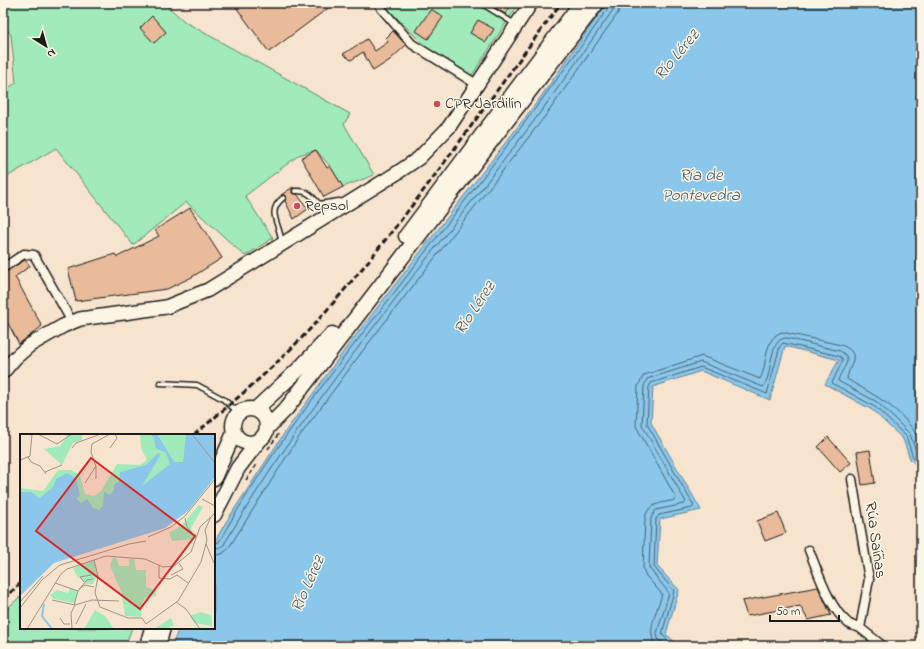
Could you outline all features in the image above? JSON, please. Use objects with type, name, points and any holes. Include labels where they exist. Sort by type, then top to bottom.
[{"type":"highway","points":[[256,409],[309,359],[336,330],[581,3]]},
{"type":"highway","points":[[215,513],[238,468],[258,442],[265,436],[268,427],[286,409],[597,3]]},
{"type":"highway","points":[[215,476],[234,433],[233,422],[239,413],[250,408],[256,409],[265,416],[268,427]]},
{"type":"highway","points":[[234,433],[241,441],[247,443],[258,442]]},
{"type":"highway","points":[[146,646],[152,629]]},
{"type":"highway","points":[[158,646],[163,629]]},
{"type":"main road","points":[[3,372],[15,358],[30,345],[45,335],[72,322],[80,319],[166,307],[185,301],[208,290],[419,158],[449,127],[531,3]]},
{"type":"street","points":[[380,3],[381,8],[412,44],[478,85]]},
{"type":"street","points":[[3,268],[24,254],[34,255],[72,322]]},
{"type":"street","name":"Rúa Saíñas","points":[[852,479],[869,579],[860,628]]},
{"type":"street","points":[[809,550],[828,594],[838,611],[849,624],[860,628],[883,646]]},
{"type":"lane","points":[[481,3],[517,25]]},
{"type":"lane","points":[[295,191],[304,191],[310,194],[319,204],[339,200],[347,204]]},
{"type":"lane","points":[[280,245],[281,236],[274,218],[277,203],[283,198]]},
{"type":"lane","points":[[160,382],[197,385],[223,399],[239,413]]},
{"type":"green space","points":[[3,3],[164,3],[185,22],[350,114],[344,124],[374,175],[343,187],[330,166],[316,150],[299,155],[245,196],[273,238],[245,256],[186,202],[133,245],[56,148],[5,178],[3,177],[3,91],[16,83],[11,35],[3,24]]},
{"type":"green space","points":[[385,3],[519,3],[471,77],[430,51],[386,7]]},
{"type":"green space","points":[[20,597],[20,629],[132,629],[125,646],[3,646],[3,612]]},
{"type":"water","name":"Ría de Pontevedra","points":[[607,3],[921,3],[921,469],[910,459],[903,439],[872,410],[825,384],[839,360],[785,346],[770,400],[701,371],[653,387],[651,423],[701,510],[660,519],[657,566],[679,590],[666,634],[679,646],[172,646],[179,629],[215,629],[215,541],[226,522],[287,429],[352,340],[537,102]]},
{"type":"building","points":[[233,3],[335,3],[269,52]]},
{"type":"building","points":[[488,3],[513,3],[505,14]]},
{"type":"building","points":[[431,9],[443,17],[428,39],[416,31]]},
{"type":"building","points":[[152,16],[166,32],[154,43],[140,28]]},
{"type":"building","points":[[478,20],[494,29],[486,42],[470,33]]},
{"type":"building","points":[[393,31],[406,45],[390,60],[373,71],[363,52],[351,60],[343,54],[367,39],[375,51],[388,42],[385,39]]},
{"type":"building","points":[[316,150],[327,168],[330,166],[343,187],[324,197],[301,158]]},
{"type":"building","name":"Repsol","points":[[293,187],[292,193],[297,194],[308,209],[294,219],[285,201],[286,197],[281,195]]},
{"type":"building","points":[[190,208],[222,258],[192,277],[167,289],[76,301],[68,269],[115,254],[117,257],[159,236],[155,230]]},
{"type":"building","points":[[25,260],[30,266],[15,277],[42,326],[19,344],[3,314],[3,273]]},
{"type":"building","points":[[828,437],[851,463],[840,472],[818,447]]},
{"type":"building","points":[[870,450],[875,483],[862,485],[857,452]]},
{"type":"building","points":[[778,513],[786,533],[765,541],[757,521]]},
{"type":"building","points":[[818,587],[831,615],[808,620],[800,606],[747,616],[742,601]]},
{"type":"railway","points":[[195,434],[283,357],[344,291],[439,169],[561,3]]},
{"type":"railway","points":[[3,599],[20,584]]},
{"type":"place","name":"CPR Jardilín","points":[[437,104]]},
{"type":"place","name":"Repsol","points":[[297,206]]},
{"type":"water label","name":"Río Lérez","points":[[677,55]]},
{"type":"water label","name":"Río Lérez","points":[[475,308]]},
{"type":"water label","name":"Río Lérez","points":[[308,584]]}]
